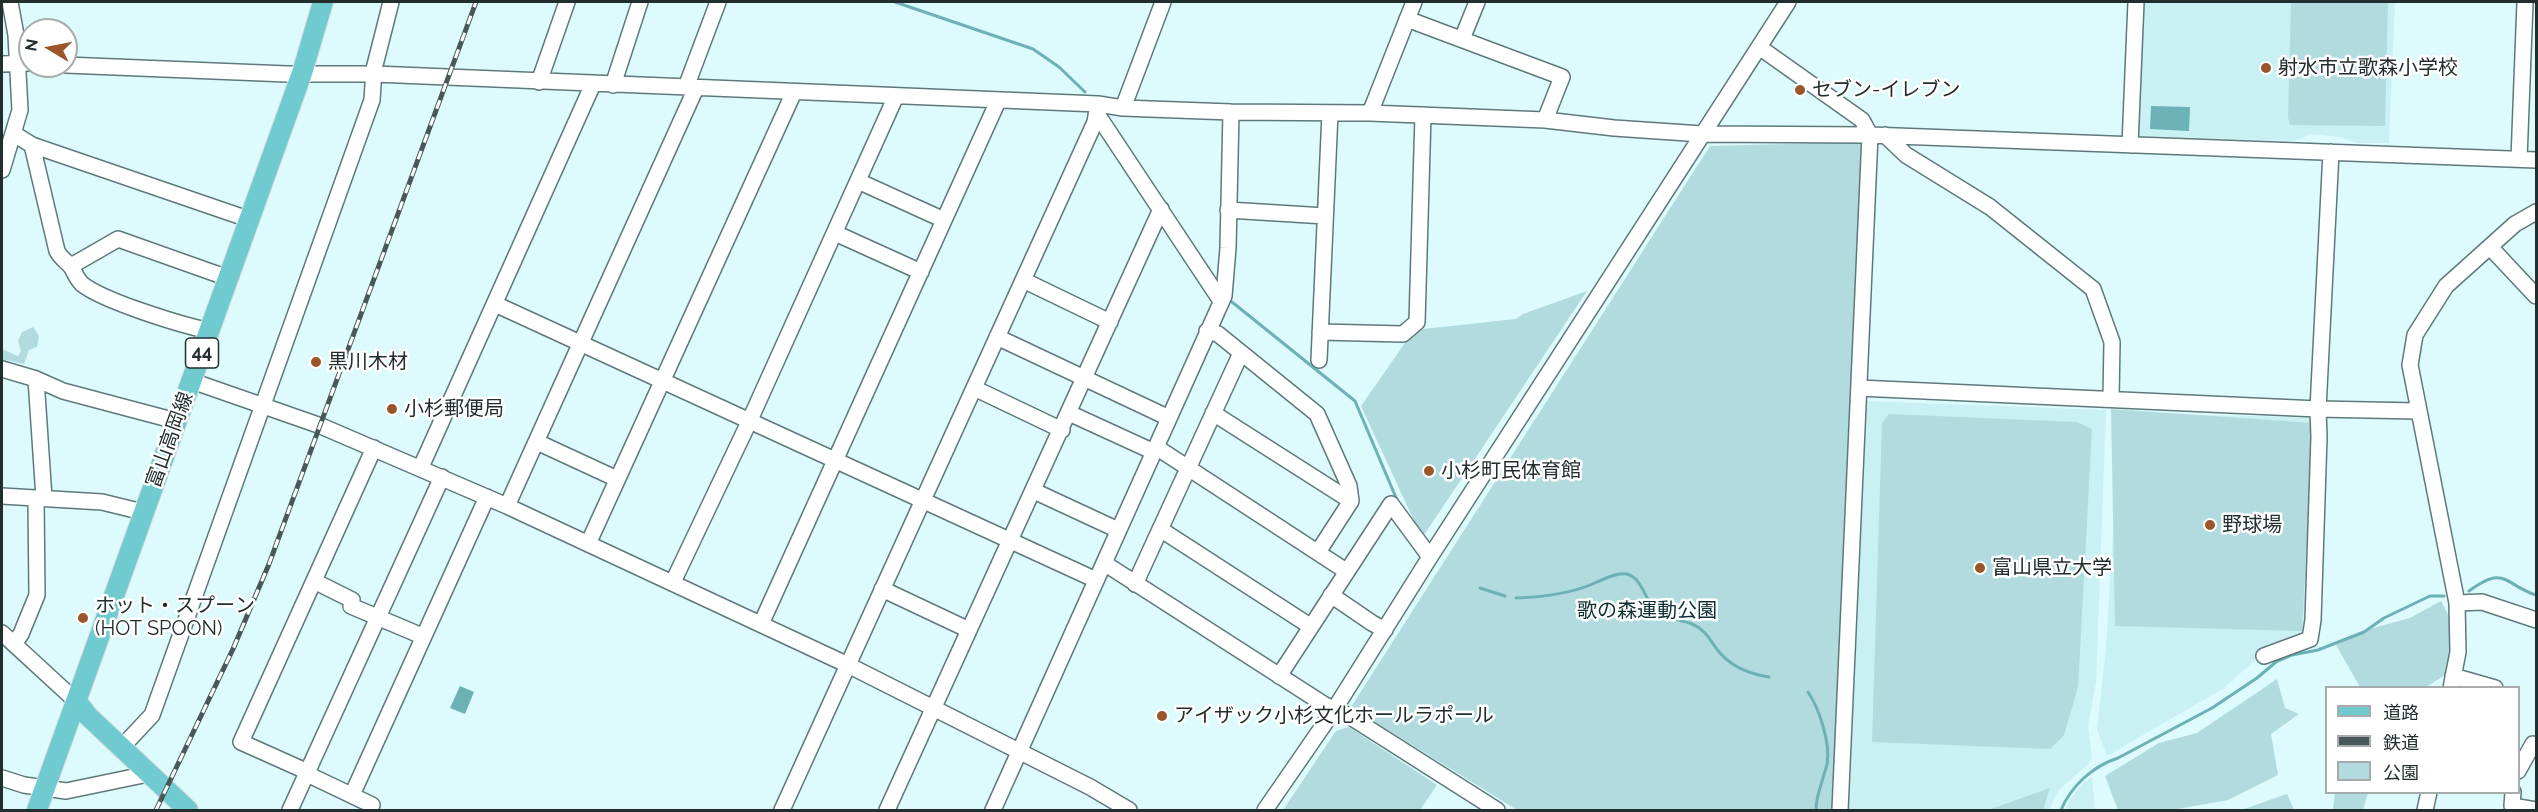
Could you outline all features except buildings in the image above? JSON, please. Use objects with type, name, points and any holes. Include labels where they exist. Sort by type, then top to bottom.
[{"type":"main road","name":"富山高岡線","points":[[37,810],[302,73],[323,2]]},
{"type":"main road","points":[[77,702],[121,748],[188,810]]},
{"type":"street","points":[[11,2],[18,35]]},
{"type":"street","points":[[121,748],[152,715],[372,100],[375,74],[391,2]]},
{"type":"street","points":[[539,82],[567,2]]},
{"type":"street","points":[[613,85],[640,2]]},
{"type":"street","points":[[507,506],[581,344],[691,88],[718,2]]},
{"type":"street","points":[[1123,108],[1163,2]]},
{"type":"street","points":[[1370,113],[1414,2]]},
{"type":"street","points":[[1462,39],[1477,2]]},
{"type":"street","points":[[1265,810],[1334,710],[1788,2]]},
{"type":"street","points":[[2130,145],[2136,2]]},
{"type":"street","points":[[2519,159],[2525,2]]},
{"type":"street","points":[[1407,19],[1562,77],[1545,120]]},
{"type":"street","points":[[1759,47],[1862,120],[1877,135],[1990,207],[2093,289],[2112,342],[2111,398]]},
{"type":"street","points":[[2,64],[18,63]]},
{"type":"street","points":[[78,65],[287,74],[375,74],[897,96],[1097,109],[1370,113],[1545,120],[1614,128],[1702,134],[1877,135],[2536,160]]},
{"type":"street","points":[[2,170],[20,110],[23,78]]},
{"type":"street","points":[[421,467],[593,84]]},
{"type":"street","points":[[588,544],[794,92]]},
{"type":"street","points":[[673,582],[749,422],[897,96]]},
{"type":"street","points":[[761,624],[998,101]]},
{"type":"street","points":[[1097,109],[1221,301]]},
{"type":"street","points":[[782,810],[1023,280],[1097,109]]},
{"type":"street","points":[[993,810],[1221,301],[1228,248],[1231,112]]},
{"type":"street","points":[[1319,360],[1330,113]]},
{"type":"street","points":[[1320,332],[1403,334],[1417,322],[1423,115]]},
{"type":"street","points":[[14,134],[32,145],[248,219]]},
{"type":"street","points":[[1840,810],[1859,388],[1877,135]]},
{"type":"street","points":[[32,145],[57,251],[60,258],[71,266],[82,284],[107,298],[210,331]]},
{"type":"street","points":[[2264,656],[2310,639],[2313,620],[2319,460],[2318,410],[2331,152]]},
{"type":"street","points":[[858,181],[944,220]]},
{"type":"street","points":[[887,810],[1161,209]]},
{"type":"street","points":[[1228,210],[1325,216]]},
{"type":"street","points":[[2486,686],[2452,682],[2458,652],[2457,603],[2410,365],[2415,335],[2446,286],[2476,256],[2490,247],[2515,224],[2536,212]]},
{"type":"street","points":[[835,233],[921,272]]},
{"type":"street","points":[[71,266],[118,239],[228,278]]},
{"type":"street","points":[[2490,247],[2536,296]]},
{"type":"street","points":[[1023,280],[1110,322]]},
{"type":"street","points":[[495,304],[1096,580]]},
{"type":"street","points":[[1207,331],[1218,334],[1317,414],[1349,486],[1351,501],[1318,552]]},
{"type":"street","points":[[997,337],[1084,380],[1169,418]]},
{"type":"street","points":[[1135,584],[1241,353]]},
{"type":"street","points":[[2,369],[36,379],[63,391],[176,421]]},
{"type":"street","points":[[14,644],[21,634],[37,595],[40,498],[36,379]]},
{"type":"street","points":[[192,381],[321,426],[421,467],[673,582],[1019,750],[1129,810]]},
{"type":"street","points":[[974,388],[1062,430]]},
{"type":"street","points":[[1859,388],[2111,398],[2318,410],[2418,411]]},
{"type":"street","points":[[1069,413],[1155,450],[1190,468],[1347,571]]},
{"type":"street","points":[[1213,413],[1351,501]]},
{"type":"street","points":[[537,442],[617,479]]},
{"type":"street","points":[[372,805],[241,742],[374,448]]},
{"type":"street","points":[[290,810],[442,477]]},
{"type":"street","points":[[1034,491],[1118,530]]},
{"type":"street","points":[[2,496],[102,502],[143,512]]},
{"type":"street","points":[[352,795],[422,636],[487,497]]},
{"type":"street","points":[[1279,676],[1391,504],[1430,557]]},
{"type":"street","points":[[1160,529],[1311,626]]},
{"type":"street","points":[[1104,563],[1279,676],[1334,710],[1348,716],[1497,810]]},
{"type":"street","points":[[314,580],[352,600],[351,606],[422,636]]},
{"type":"street","points":[[882,589],[969,630]]},
{"type":"street","points":[[1331,595],[1385,630]]},
{"type":"street","points":[[2457,603],[2482,602],[2536,620]]},
{"type":"street","points":[[2,633],[77,702]]},
{"type":"street","points":[[2520,767],[2533,744],[2536,745]]},
{"type":"street","points":[[2,778],[24,785],[66,791],[148,774]]},
{"type":"street","points":[[2425,810],[2429,794]]},
{"type":"street","points":[[2513,794],[2512,806],[2536,810]]},
{"type":"shaded area","name":"射水市立歌森小学校","points":[[2141,2],[2395,2],[2389,143],[2357,143],[2340,137],[2311,134],[2294,141],[2136,136]]},
{"type":"shaded area","points":[[2151,106],[2190,107],[2189,131],[2150,129]]},
{"type":"shaded area","name":"富山県立大学","points":[[1866,401],[2106,410],[2096,683],[2088,725],[2092,757],[2088,764],[2058,791],[2049,810],[1849,810]]},
{"type":"shaded area","name":"野球場","points":[[2120,414],[2316,417],[2305,635],[2268,644],[2254,661],[2224,688],[2107,756],[2097,729],[2106,648]]},
{"type":"shaded area","points":[[460,686],[474,692],[465,714],[450,708]]},
{"type":"shaded area","points":[[2092,777],[2095,810],[2065,810],[2081,785]]},
{"type":"green space","points":[[2291,2],[2388,2],[2385,126],[2290,125],[2288,117]]},
{"type":"green space","name":"歌の森運動公園","points":[[1862,142],[1836,810],[1517,810],[1351,707],[1710,146]]},
{"type":"green space","name":"小杉町民体育館","points":[[1587,291],[1422,538],[1361,406],[1414,330],[1516,319],[1523,314]]},
{"type":"green space","points":[[33,327],[39,336],[37,347],[29,350],[24,364],[6,360],[2,365],[2,349],[18,356],[21,351],[18,341],[22,332]]},
{"type":"green space","name":"野球場","points":[[2111,409],[2313,423],[2302,631],[2115,626]]},
{"type":"green space","name":"富山県立大学","points":[[1889,414],[2077,422],[2092,429],[2078,687],[2064,735],[2050,749],[1872,742],[1882,423]]},
{"type":"green space","points":[[2441,601],[2450,618],[2448,673],[2428,686],[2359,686],[2336,645],[2373,628],[2410,618]]},
{"type":"green space","points":[[2277,679],[2285,708],[2299,714],[2271,734],[2278,775],[2228,800],[2172,810],[2118,810],[2105,776],[2159,743],[2197,733]]},
{"type":"green space","points":[[1349,727],[1437,785],[1420,810],[1283,810],[1336,731]]},
{"type":"green space","points":[[2050,788],[2043,810],[1988,810]]},
{"type":"green space","points":[[2287,794],[2294,810],[2241,810]]},
{"type":"green space","points":[[2335,794],[2368,794],[2363,810],[2333,810]]},
{"type":"waterway","points":[[895,2],[1033,49],[1059,67],[1085,92]]},
{"type":"waterway","points":[[1232,302],[1355,401],[1397,500]]},
{"type":"waterway","points":[[1516,598],[1568,592],[1615,575],[1627,574],[1637,580],[1651,605],[1659,613],[1697,627],[1705,633],[1725,658],[1736,666],[1769,677]]},
{"type":"waterway","points":[[2469,591],[2481,583],[2498,578],[2536,595]]},
{"type":"waterway","points":[[1480,588],[1505,596]]},
{"type":"waterway","points":[[2061,810],[2077,785],[2100,766],[2212,708],[2257,678],[2276,662],[2292,655],[2318,650],[2364,632],[2384,618],[2430,596],[2444,596]]},
{"type":"waterway","points":[[1808,692],[1820,717],[1826,737],[1828,756],[1816,810]]},
{"type":"railway","points":[[156,810],[233,649],[269,564],[476,2]]},
{"type":"place","name":"射水市立歌森小学校","points":[[2266,68]]},
{"type":"place","name":"セブン-イレブン","points":[[1800,90]]},
{"type":"place","name":"黒川木材","points":[[316,362]]},
{"type":"place","name":"小杉郵便局","points":[[392,409]]},
{"type":"place","name":"小杉町民体育館","points":[[1429,471]]},
{"type":"place","name":"野球場","points":[[2210,525]]},
{"type":"place","name":"富山県立大学","points":[[1980,568]]},
{"type":"place","name":"ホット・スプーン (HOT SPOON)","points":[[83,618]]},
{"type":"place","name":"アイザック小杉文化ホールラポール","points":[[1162,716]]}]
